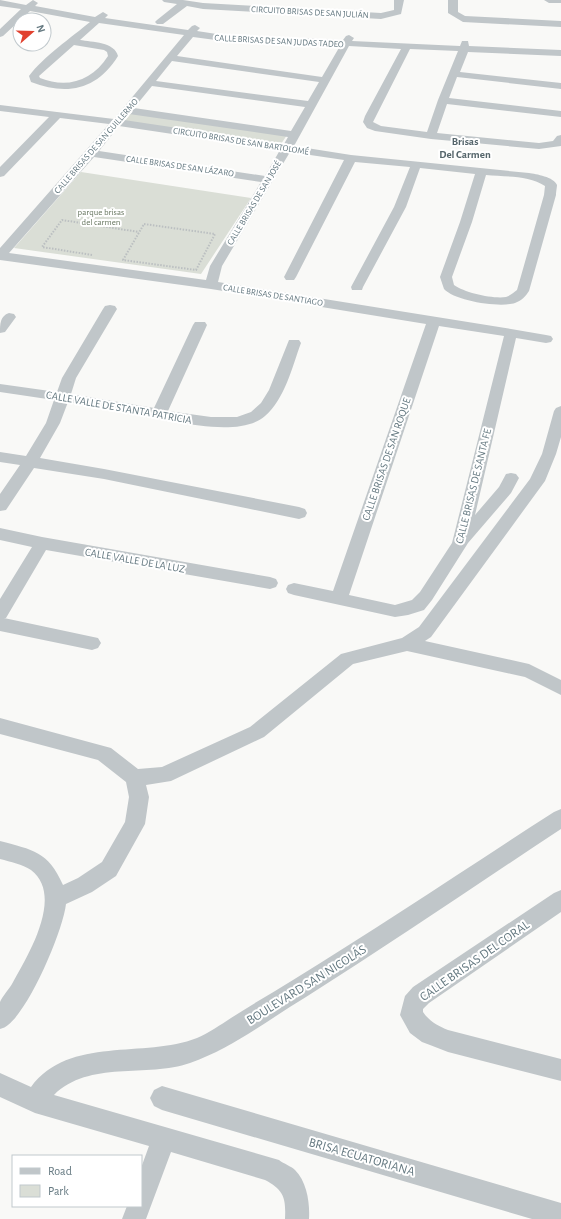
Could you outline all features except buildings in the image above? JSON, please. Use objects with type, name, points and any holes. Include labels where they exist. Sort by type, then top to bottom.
[{"type":"street","name":"CIRCUITO BRISAS DE SAN JULIÁN","points":[[156,22],[171,1],[234,8],[381,16],[398,12],[399,0]]},
{"type":"street","points":[[454,0],[453,13],[463,19],[561,24]]},
{"type":"street","points":[[549,0],[561,0]]},
{"type":"street","name":"CALLE BRISAS DE SAN JUDAS TADEO","points":[[26,4],[35,2],[75,13]]},
{"type":"street","name":"CALLE BRISAS DE SAN JUDAS TADEO","points":[[0,3],[26,4],[193,31]]},
{"type":"street","points":[[156,22],[185,3]]},
{"type":"street","points":[[0,34],[26,4]]},
{"type":"street","points":[[71,41],[107,48],[112,51],[114,56],[84,83],[67,86],[35,80],[35,74],[71,41],[101,17]]},
{"type":"street","name":"CALLE BRISAS DE SAN JUDAS TADEO","points":[[101,17],[156,22],[223,38],[464,46],[561,53]]},
{"type":"street","name":"CALLE BRISAS DE SAN GUILLERMO","points":[[0,256],[91,154],[126,110],[151,83],[169,58],[193,31]]},
{"type":"street","name":"CALLE BRISAS DE SAN JUDAS TADEO","points":[[348,41],[407,46],[561,48]]},
{"type":"street","name":"CALLE BRISAS DE SAN JOSÉ","points":[[211,285],[216,266],[269,180],[348,41]]},
{"type":"street","points":[[407,46],[368,122],[371,126],[379,129],[431,136],[539,146],[557,144],[561,138]]},
{"type":"street","points":[[431,136],[464,46]]},
{"type":"street","points":[[169,58],[325,80]]},
{"type":"street","points":[[454,74],[561,86]]},
{"type":"street","points":[[151,83],[312,105]]},
{"type":"street","points":[[443,100],[561,114]]},
{"type":"street","name":"CIRCUITO BRISAS DE SAN BARTOLOMÉ","points":[[0,108],[116,122],[351,158],[536,177],[542,179],[550,185],[550,195],[523,291],[510,300],[495,301],[468,295],[451,289],[447,283],[446,277],[481,172]]},
{"type":"street","points":[[126,110],[294,135]]},
{"type":"street","points":[[0,174],[57,115]]},
{"type":"street","name":"CALLE BRISAS DE SAN LÁZARO","points":[[91,154],[269,180]]},
{"type":"street","points":[[290,277],[351,158]]},
{"type":"street","points":[[357,287],[400,207],[416,165]]},
{"type":"street","name":"CALLE BRISAS DE SANTIAGO","points":[[0,256],[211,285],[546,339]]},
{"type":"street","points":[[0,506],[30,462],[53,423],[69,378],[110,309]]},
{"type":"street","points":[[0,329],[9,317]]},
{"type":"street","name":"CALLE BRISAS DE SAN ROQUE","points":[[338,599],[434,320]]},
{"type":"street","points":[[159,414],[200,325]]},
{"type":"street","name":"CALLE BRISAS DE SANTA FE","points":[[338,599],[395,611],[413,607],[426,596],[460,544],[511,333]]},
{"type":"street","name":"CALLE VALLE DE STANTA PATRICIA","points":[[0,388],[62,396],[207,422],[239,421],[259,414],[267,405],[274,392],[294,343]]},
{"type":"street","points":[[135,778],[164,775],[257,732],[347,659],[407,644],[425,632],[537,481],[549,454],[561,411]]},
{"type":"street","points":[[0,456],[299,513]]},
{"type":"street","points":[[460,544],[506,489],[511,478]]},
{"type":"street","name":"CALLE VALLE DE LA LUZ","points":[[0,534],[42,543],[270,584]]},
{"type":"street","points":[[0,613],[42,543]]},
{"type":"street","points":[[294,589],[338,599]]},
{"type":"street","points":[[0,624],[92,643]]},
{"type":"street","points":[[407,644],[529,670],[561,688]]},
{"type":"street","points":[[0,726],[104,754],[135,778],[139,797],[135,824],[109,869],[85,885],[56,898]]},
{"type":"street","name":"BOULEVARD SAN NICOLÁS","points":[[35,1101],[52,1081],[76,1068],[100,1062],[174,1057],[192,1052],[211,1043],[338,965],[561,818]]},
{"type":"street","points":[[0,850],[30,859],[42,867],[51,879],[56,898],[51,925],[34,964],[13,1003],[0,1018]]},
{"type":"street","name":"CALLE BRISAS DEL CORAL","points":[[561,900],[421,995],[413,1004],[411,1015],[418,1025],[430,1034],[448,1041],[561,1070]]},
{"type":"street","points":[[0,1085],[35,1101],[270,1169],[289,1181],[296,1195],[298,1208],[297,1219]]},
{"type":"street","name":"BRISA ECUATORIANA","points":[[162,1098],[561,1215]]},
{"type":"street","points":[[142,1198],[164,1139]]},
{"type":"street","points":[[134,1219],[139,1207]]},
{"type":"path","points":[[93,255],[42,247],[62,220],[139,232]]},
{"type":"path","points":[[144,224],[214,234],[196,270],[122,260],[139,232],[144,224]]},
{"type":"green space","points":[[131,113],[287,135],[281,144],[124,122]]},
{"type":"green space","name":"parque brisas del carmen","points":[[81,172],[251,198],[201,274],[14,248]]},
{"type":"district","name":"Brisas Del Carmen","points":[[465,147]]}]
